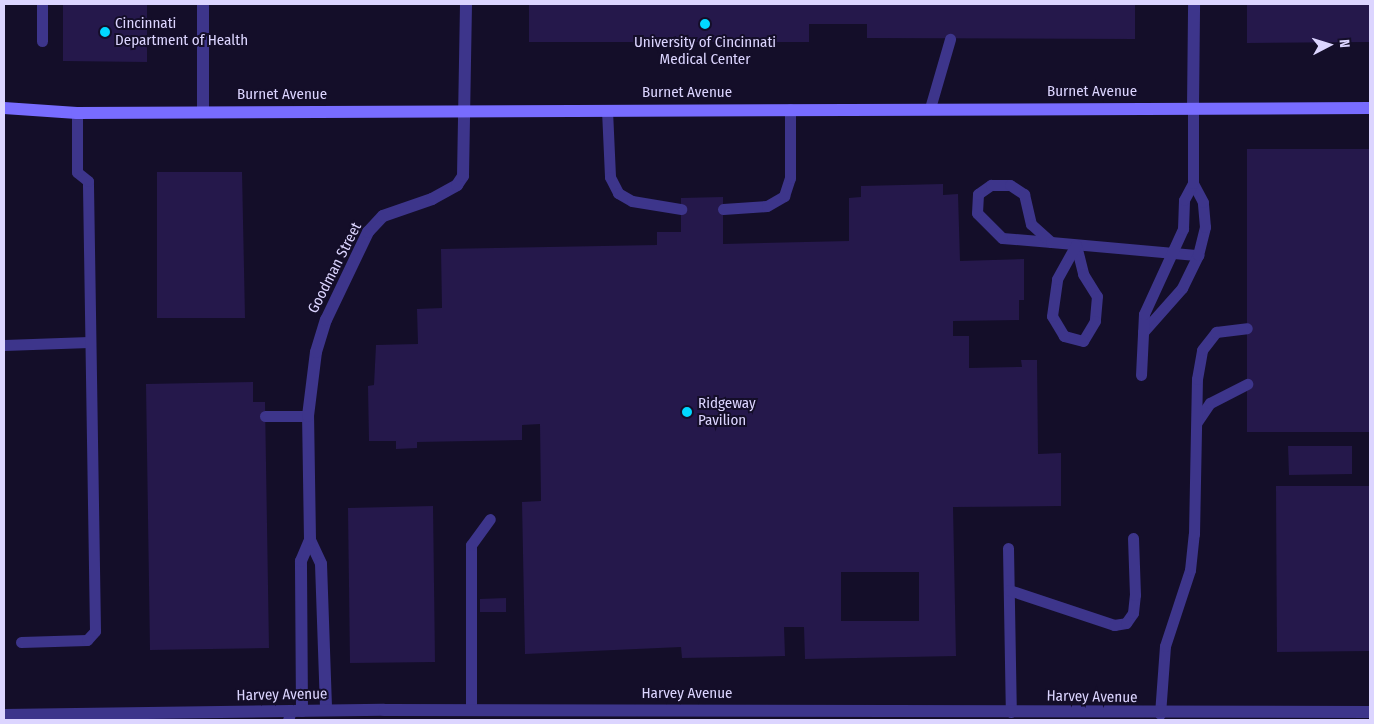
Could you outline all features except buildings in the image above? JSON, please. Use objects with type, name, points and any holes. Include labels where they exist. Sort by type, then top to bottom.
[{"type":"street","points":[[203,4],[203,112]]},
{"type":"street","name":"Goodman Street","points":[[326,710],[321,564],[310,540],[308,416],[310,378],[326,320],[368,232],[383,216],[457,185],[465,164],[466,4]]},
{"type":"street","points":[[1193,107],[1194,4]]},
{"type":"street","name":"Burnet Avenue","points":[[4,108],[77,113],[930,108],[1370,108]]},
{"type":"street","name":"Goodman Street","points":[[294,715],[301,561],[310,540]]},
{"type":"street","name":"Harvey Avenue","points":[[4,714],[294,715],[326,710],[471,710],[875,715],[1011,712],[1160,717],[1370,712]]},
{"type":"lane","points":[[42,4],[42,41]]},
{"type":"lane","points":[[930,108],[950,39]]},
{"type":"lane","points":[[1141,375],[1144,314],[1183,229],[1184,200],[1192,183],[1193,107]]},
{"type":"lane","points":[[723,209],[767,206],[784,196],[790,178],[790,109]]},
{"type":"lane","points":[[608,110],[610,177],[618,193],[632,201],[680,210]]},
{"type":"lane","points":[[21,642],[88,640],[95,631],[89,342],[88,181],[77,172],[77,113]]},
{"type":"lane","points":[[1143,332],[1182,288],[1198,255],[1205,227],[1204,202],[1192,183]]},
{"type":"lane","points":[[1051,242],[1032,224],[1024,194],[1010,185],[991,185],[978,194],[977,213],[1002,238],[1198,255]]},
{"type":"lane","points":[[1076,244],[1083,274],[1097,296],[1095,321],[1083,341],[1064,336],[1052,316],[1058,279],[1076,244]]},
{"type":"lane","points":[[1160,717],[1165,646],[1190,570],[1202,350],[1216,332],[1247,328]]},
{"type":"lane","points":[[4,345],[89,342]]},
{"type":"lane","points":[[1197,422],[1210,403],[1247,384]]},
{"type":"lane","points":[[265,416],[308,416]]},
{"type":"lane","points":[[471,710],[471,545],[490,519]]},
{"type":"lane","points":[[1009,590],[1114,625],[1126,623],[1133,613],[1135,595],[1133,538]]},
{"type":"lane","points":[[1008,548],[1011,712]]},
{"type":"place","name":"University of Cincinnati Medical Center","points":[[705,24]]},
{"type":"place","name":"Cincinnati Department of Health","points":[[105,32]]},
{"type":"place","name":"Ridgeway Pavilion","points":[[687,412]]}]
